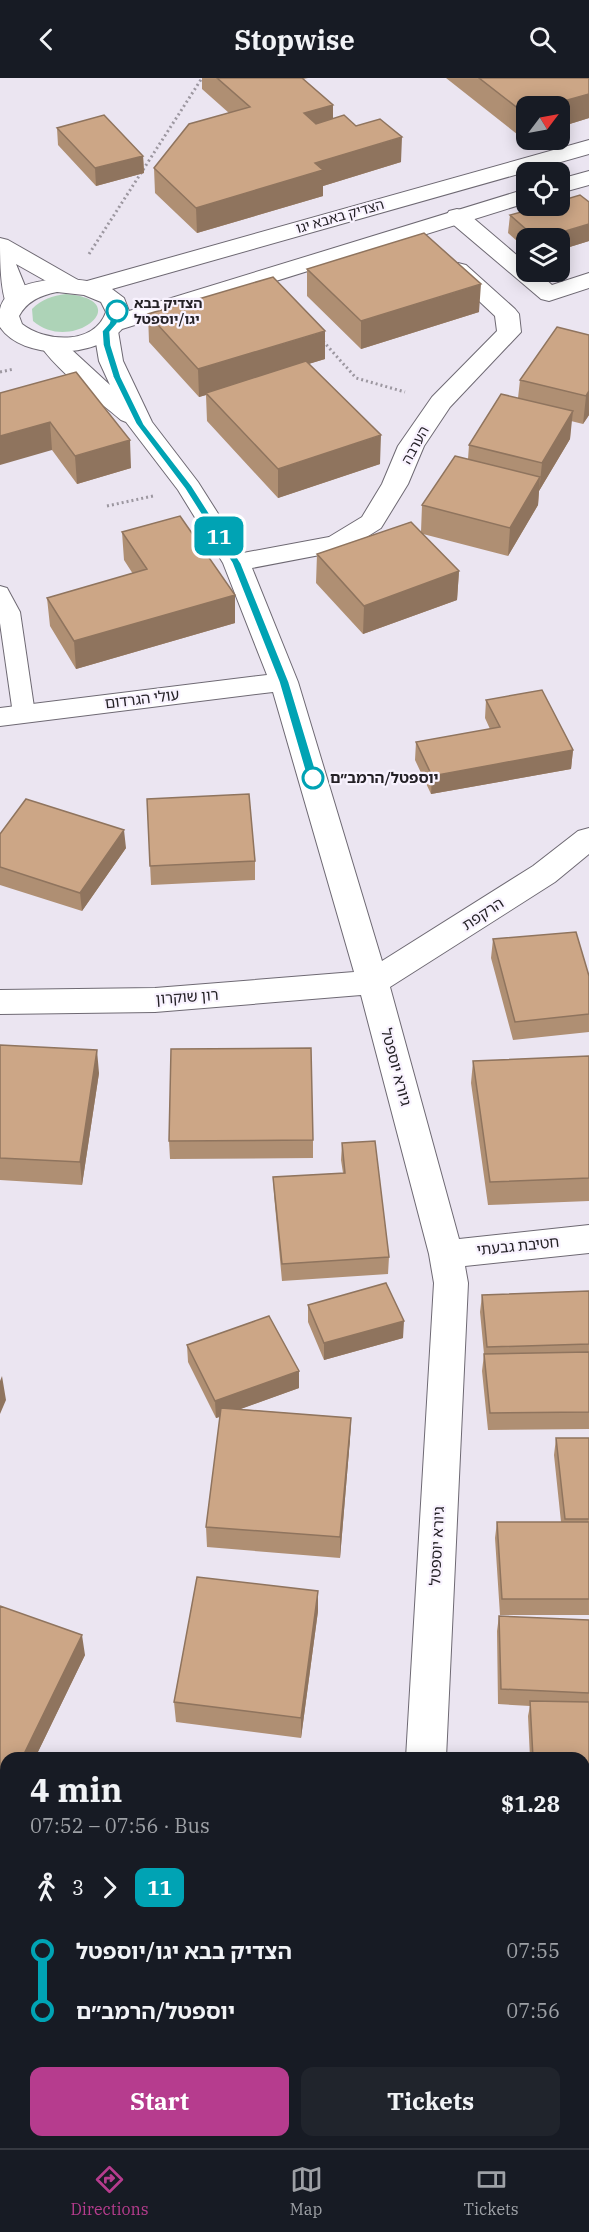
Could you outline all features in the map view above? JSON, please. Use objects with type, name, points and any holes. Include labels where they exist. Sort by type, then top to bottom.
[{"type":"street","name":"הצדיק באבא יגו","points":[[7,312],[27,293],[41,287],[81,286],[589,147]]},
{"type":"street","points":[[570,183],[589,178]]},
{"type":"street","points":[[0,349],[43,343],[83,342],[110,328],[516,199]]},
{"type":"street","points":[[457,216],[549,294],[589,280]]},
{"type":"street","points":[[0,245],[81,286]]},
{"type":"street","points":[[0,252],[13,286],[7,312]]},
{"type":"street","name":"הערבה","points":[[236,563],[337,544],[372,522],[395,484],[411,446],[441,402],[509,332],[507,314],[458,270]]},
{"type":"street","name":"גיורא יוספטל","points":[[81,286],[113,302],[117,311],[110,328],[111,361],[140,424]]},
{"type":"street","name":"גיורא יוספטל","points":[[7,312],[15,331],[43,343],[140,424],[189,488],[236,563],[284,682],[373,982],[446,1254],[451,1282],[426,1752]]},
{"type":"street","name":"עולי הגרדום","points":[[12,715],[284,682]]},
{"type":"street","name":"הרקפת","points":[[373,982],[544,874],[589,838]]},
{"type":"street","name":"רון שוקרון","points":[[0,1002],[155,1000],[373,982]]},
{"type":"street","name":"חטיבת גבעתי","points":[[446,1254],[589,1239]]},
{"type":"lane","points":[[0,593],[9,612],[12,715]]},
{"type":"path","points":[[81,286],[202,78]]},
{"type":"path","points":[[319,336],[356,378],[441,402]]},
{"type":"path","points":[[107,506],[189,488]]},
{"type":"green space","points":[[66,294],[87,298],[97,306],[97,314],[91,322],[80,329],[65,332],[49,330],[33,321],[32,309],[48,298]]},
{"type":"building","points":[[217,78],[302,78],[333,105],[304,113],[316,124],[344,115],[356,126],[380,119],[402,137],[315,163],[323,170],[196,208],[154,168],[189,124],[250,107]]},
{"type":"building","points":[[479,78],[589,78],[589,94],[570,99],[570,96],[516,96],[516,107]]},
{"type":"building","points":[[104,115],[143,156],[95,168],[57,128]]},
{"type":"building","points":[[580,195],[589,202],[589,224],[570,230],[525,228],[510,215],[570,216],[570,198]]},
{"type":"building","points":[[424,233],[481,284],[361,321],[307,269]]},
{"type":"building","points":[[273,277],[325,331],[198,369],[148,314]]},
{"type":"building","points":[[557,327],[589,335],[589,391],[586,396],[520,380]]},
{"type":"building","points":[[306,361],[381,435],[278,469],[206,393]]},
{"type":"building","points":[[76,372],[130,440],[75,456],[50,422],[0,436],[0,393]]},
{"type":"building","points":[[501,394],[573,411],[542,463],[469,445]]},
{"type":"building","points":[[455,456],[540,477],[510,528],[422,505]]},
{"type":"building","points":[[180,516],[235,595],[74,641],[47,598],[147,569],[122,532]]},
{"type":"building","points":[[411,522],[459,571],[364,606],[317,554]]},
{"type":"building","points":[[542,690],[573,750],[432,776],[416,742],[500,727],[486,700]]},
{"type":"building","points":[[249,794],[255,861],[150,866],[147,799]]},
{"type":"building","points":[[26,799],[124,830],[80,893],[0,867],[0,834]]},
{"type":"building","points":[[576,932],[589,976],[589,1014],[515,1022],[493,939]]},
{"type":"building","points":[[0,1045],[97,1050],[80,1162],[0,1158]]},
{"type":"building","points":[[311,1048],[313,1140],[169,1141],[171,1049]]},
{"type":"building","points":[[589,1056],[589,1178],[490,1182],[473,1061]]},
{"type":"building","points":[[375,1141],[389,1257],[282,1264],[273,1177],[345,1173],[342,1143]]},
{"type":"building","points":[[386,1283],[404,1321],[324,1343],[308,1305]]},
{"type":"building","points":[[589,1291],[589,1344],[487,1347],[482,1295]]},
{"type":"building","points":[[269,1316],[299,1371],[215,1401],[187,1345]]},
{"type":"building","points":[[589,1352],[589,1412],[490,1413],[484,1354]]},
{"type":"building","points":[[221,1408],[351,1418],[340,1537],[206,1527]]},
{"type":"building","points":[[556,1438],[589,1438],[589,1519],[565,1519]]},
{"type":"building","points":[[497,1522],[589,1522],[589,1599],[502,1599]]},
{"type":"building","points":[[197,1577],[318,1591],[301,1718],[174,1702]]},
{"type":"building","points":[[0,1606],[82,1635],[25,1752],[0,1752]]},
{"type":"building","points":[[499,1616],[589,1620],[589,1693],[501,1689]]},
{"type":"building","points":[[530,1701],[589,1702],[589,1752],[533,1752]]},
{"type":"bus line","name":"11","points":[[117,311],[113,324],[106,331],[107,345],[117,377],[140,424],[189,488],[236,563],[284,682],[313,778]]},
{"type":"place","name":"הצדיק בבא יגו/יוספטל","points":[[117,311]]},
{"type":"place","name":"יוספטל/הרמב״ם","points":[[313,778]]}]
